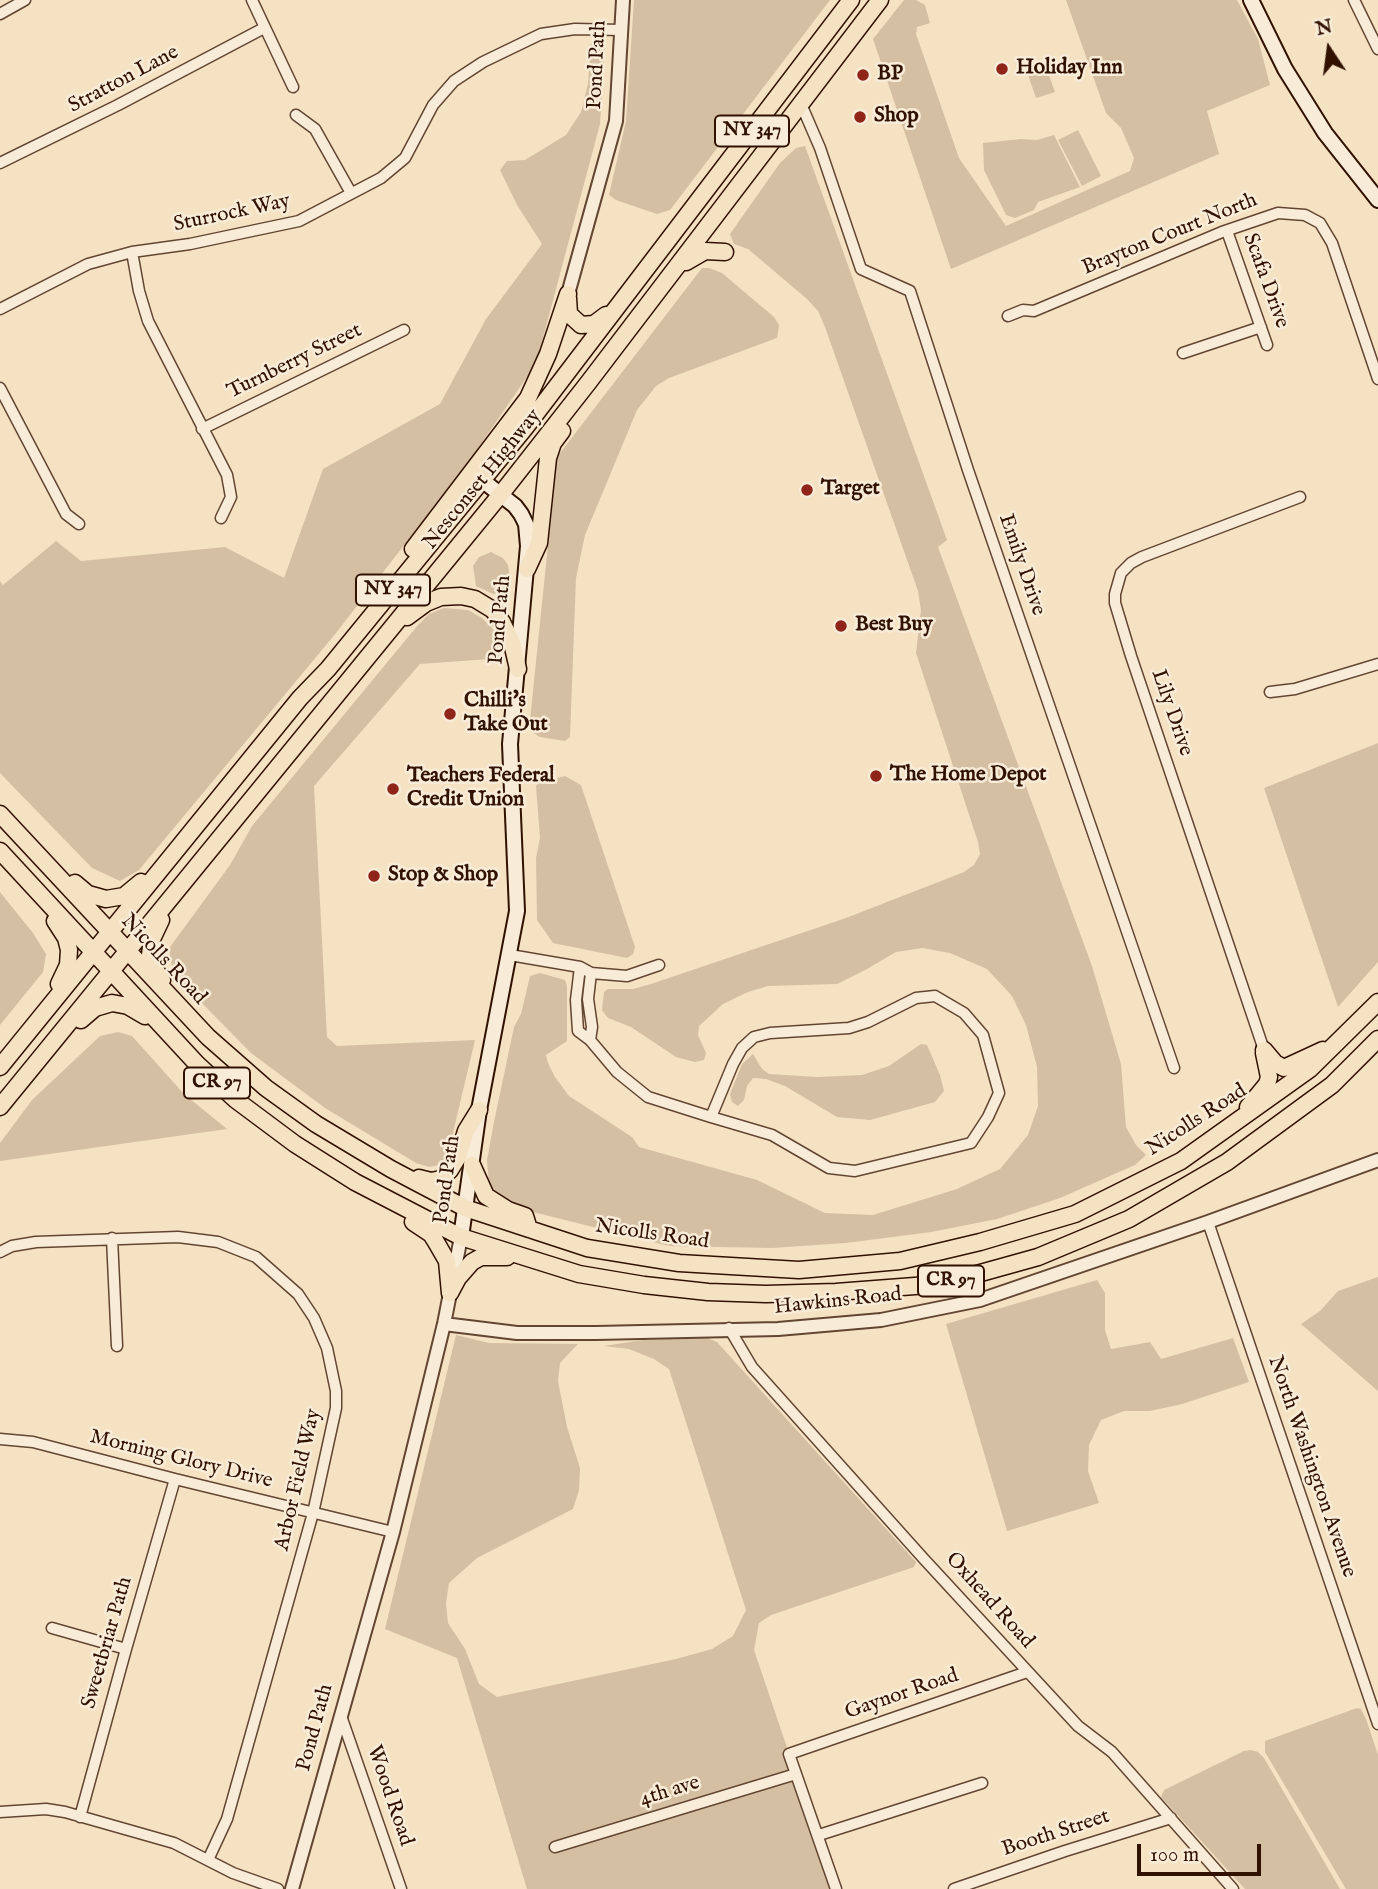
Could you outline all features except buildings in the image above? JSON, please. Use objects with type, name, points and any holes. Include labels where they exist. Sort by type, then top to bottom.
[{"type":"highway","name":"Nesconset Highway","points":[[0,1067],[300,698],[328,669],[482,480],[626,297],[851,0]]},
{"type":"highway","name":"Nesconset Highway","points":[[0,1107],[501,494],[880,0]]},
{"type":"highway","points":[[672,273],[705,251],[725,252],[717,235],[725,204]]},
{"type":"highway","points":[[568,294],[569,314],[577,323],[585,326],[598,322],[626,297]]},
{"type":"highway","points":[[300,698],[324,662],[521,409],[539,376],[568,294]]},
{"type":"highway","points":[[527,569],[539,543],[551,448],[572,418],[588,383]]},
{"type":"highway","points":[[388,631],[435,599],[454,595],[475,599],[493,610],[502,622],[509,636],[518,669]]},
{"type":"highway","name":"Nicolls Road","points":[[0,814],[187,1017],[289,1105],[391,1169],[465,1208],[587,1248],[679,1263],[799,1270],[901,1261],[1075,1214],[1181,1161],[1310,1069],[1378,1002]]},
{"type":"highway","points":[[32,849],[68,875],[88,894],[111,899],[124,896],[136,886],[197,826]]},
{"type":"highway","name":"CR 97","points":[[0,851],[216,1082],[255,1115],[313,1156],[378,1195],[461,1237],[579,1274],[644,1285],[708,1292],[836,1292],[940,1284],[1038,1256],[1129,1219],[1227,1162],[1332,1085],[1378,1039]]},
{"type":"highway","points":[[28,882],[64,934],[69,950],[66,970],[45,1012]]},
{"type":"highway","points":[[178,890],[153,934],[150,955],[155,968],[187,1017]]},
{"type":"highway","points":[[39,1059],[91,1011],[106,1004],[128,1006],[164,1028]]},
{"type":"highway","points":[[1264,1050],[1275,1063],[1284,1068],[1337,1042]]},
{"type":"highway","points":[[1237,1121],[1267,1084],[1269,1077],[1264,1050]]},
{"type":"highway","points":[[391,1169],[430,1181],[441,1179],[458,1157],[466,1131],[479,1110]]},
{"type":"highway","points":[[472,1165],[486,1196],[508,1210],[525,1216],[529,1229]]},
{"type":"highway","points":[[378,1195],[430,1234],[436,1242],[447,1261],[450,1293]]},
{"type":"highway","points":[[450,1293],[464,1269],[481,1257],[530,1258]]},
{"type":"main road","points":[[1251,0],[1285,69],[1325,134],[1378,200]]},
{"type":"main road","name":"Pond Path","points":[[461,1237],[479,1110],[510,955],[518,898],[510,744],[528,539],[524,519],[515,506],[482,480]]},
{"type":"street","points":[[0,13],[25,0]]},
{"type":"street","points":[[252,0],[293,87]]},
{"type":"street","name":"Pond Path","points":[[568,294],[616,121],[624,0]]},
{"type":"street","points":[[1354,0],[1378,49]]},
{"type":"street","name":"Stratton Lane","points":[[0,163],[264,28]]},
{"type":"street","name":"Sturrock Way","points":[[0,309],[88,264],[132,252],[227,237],[299,221],[381,178],[405,158],[433,105],[453,81],[483,62],[541,34],[575,29],[621,30]]},
{"type":"street","name":"Emily Drive","points":[[801,104],[820,148],[861,269],[910,291],[972,482],[1174,1068]]},
{"type":"street","points":[[296,115],[315,129],[351,193]]},
{"type":"street","name":"Brayton Court North","points":[[1009,316],[1023,310],[1034,311],[1227,231],[1278,214],[1304,215],[1320,223],[1332,243],[1377,372]]},
{"type":"street","name":"Scafa Drive","points":[[1227,231],[1267,345]]},
{"type":"street","points":[[132,252],[148,321],[227,475],[231,497],[221,518]]},
{"type":"street","points":[[1183,354],[1261,327]]},
{"type":"street","name":"Turnberry Street","points":[[202,429],[404,330]]},
{"type":"street","points":[[0,388],[66,514],[79,524]]},
{"type":"street","name":"Lily Drive","points":[[1264,1050],[1131,656],[1115,603],[1115,594],[1121,573],[1142,557],[1300,497]]},
{"type":"street","points":[[1270,692],[1295,689],[1378,664]]},
{"type":"street","points":[[510,955],[580,967],[591,973],[626,976],[659,965]]},
{"type":"street","points":[[580,967],[576,1000],[578,1031],[590,1040],[617,1072],[648,1097],[711,1117],[772,1135],[829,1168],[855,1171],[971,1143],[988,1117],[999,1093],[983,1035],[964,1013],[935,996],[916,998],[868,1022],[849,1028],[770,1033],[754,1037],[742,1048],[733,1064],[711,1117]]},
{"type":"street","points":[[590,1040],[588,999],[591,973]]},
{"type":"street","points":[[578,1021],[591,1020]]},
{"type":"street","name":"Hawkins Road","points":[[444,1324],[517,1333],[778,1329],[881,1320],[980,1300],[1378,1160]]},
{"type":"street","name":"North Washington Avenue","points":[[1208,1222],[1378,1724]]},
{"type":"street","name":"Arbor Field Way","points":[[0,1252],[12,1246],[36,1241],[178,1237],[218,1242],[256,1257],[298,1294],[314,1318],[327,1348],[337,1408],[313,1513],[226,1819],[208,1860]]},
{"type":"street","name":"Pond Path","points":[[292,1889],[393,1532],[444,1324],[461,1237]]},
{"type":"street","points":[[112,1238],[117,1346]]},
{"type":"street","name":"Oxhead Road","points":[[729,1328],[752,1367],[1027,1672],[1078,1726],[1112,1752],[1233,1889]]},
{"type":"street","name":"Morning Glory Drive","points":[[0,1439],[33,1441],[393,1532]]},
{"type":"street","name":"Sweetbriar Path","points":[[80,1817],[175,1479]]},
{"type":"street","points":[[52,1628],[126,1649]]},
{"type":"street","name":"Gaynor Road","points":[[796,1774],[789,1754],[1027,1672]]},
{"type":"street","name":"Wood Road","points":[[341,1716],[401,1889]]},
{"type":"street","points":[[796,1774],[836,1889]]},
{"type":"street","name":"4th ave","points":[[555,1847],[796,1774]]},
{"type":"street","points":[[818,1835],[982,1783]]},
{"type":"street","points":[[0,1812],[47,1809],[174,1843],[233,1873],[278,1889]]},
{"type":"street","name":"Booth Street","points":[[954,1889],[1171,1818]]},
{"type":"shaded area","points":[[634,0],[830,0],[670,210],[657,214],[609,195],[626,121]]},
{"type":"shaded area","points":[[904,0],[916,0],[925,5],[930,23],[917,27],[916,34],[959,158],[1006,226],[1130,171],[1134,158],[1121,128],[1106,113],[1066,0],[1237,0],[1258,39],[1270,85],[1207,111],[1219,154],[951,269],[873,39]]},
{"type":"shaded area","points":[[591,43],[605,44],[600,124],[536,364],[467,464],[336,633],[139,870],[120,881],[92,868],[0,773],[0,581],[3,585],[56,541],[81,561],[225,547],[284,578],[323,469],[440,404],[486,319],[542,244],[517,205],[500,170],[507,161],[525,160],[566,135],[581,112],[588,84]]},
{"type":"shaded area","points":[[1044,62],[1055,92],[1036,98],[1026,69]]},
{"type":"shaded area","points":[[1078,130],[1101,176],[1082,186],[1058,140]]},
{"type":"shaded area","points":[[1054,135],[1080,187],[1038,202],[1034,210],[1015,218],[1006,215],[984,170],[983,143],[1037,140]]},
{"type":"shaded area","points":[[805,146],[947,540],[938,547],[1092,966],[1121,1064],[1126,1127],[1136,1145],[1146,1155],[1135,1165],[1060,1198],[997,1219],[931,1232],[846,1243],[772,1248],[669,1246],[513,1207],[495,1196],[489,1184],[487,1160],[514,1027],[521,1014],[530,976],[540,973],[565,980],[567,986],[567,1041],[546,1055],[555,1077],[569,1096],[632,1137],[639,1147],[757,1180],[825,1213],[873,1215],[957,1189],[1000,1169],[1028,1135],[1038,1106],[1037,1067],[1026,1025],[1012,996],[987,969],[950,953],[922,948],[896,952],[837,984],[768,986],[748,992],[723,1004],[699,1026],[698,1035],[706,1053],[704,1060],[695,1062],[676,1057],[631,1027],[608,1018],[602,1010],[604,992],[608,989],[633,989],[651,984],[846,918],[964,872],[974,865],[980,854],[916,653],[921,610],[918,591],[825,327],[818,311],[807,299],[748,249],[734,244],[730,234],[780,163],[796,148]]},
{"type":"shaded area","points":[[702,268],[722,273],[774,317],[779,325],[777,338],[669,378],[656,386],[637,410],[585,535],[576,578],[570,737],[565,741],[540,737],[529,730],[557,457]]},
{"type":"shaded area","points":[[491,552],[503,558],[508,565],[510,578],[506,591],[493,594],[476,586],[473,566],[479,557]]},
{"type":"shaded area","points":[[444,608],[468,610],[482,618],[496,632],[501,664],[490,659],[420,664],[314,786],[327,1037],[337,1046],[475,1040],[447,1158],[440,1165],[429,1167],[416,1163],[325,1108],[251,1053],[174,972],[170,947],[230,865],[252,826],[418,625],[429,614]]},
{"type":"shaded area","points":[[1378,743],[1378,962],[1338,1007],[1264,788]]},
{"type":"shaded area","points":[[565,776],[581,785],[635,947],[633,954],[627,958],[553,943],[537,920],[536,858],[540,838],[536,786],[538,783]]},
{"type":"shaded area","points":[[0,892],[46,954],[43,972],[0,1025]]},
{"type":"shaded area","points":[[118,1032],[132,1036],[184,1094],[227,1129],[0,1161],[0,1143],[32,1100],[100,1036]]},
{"type":"shaded area","points":[[921,1044],[927,1045],[944,1091],[935,1102],[870,1120],[837,1117],[785,1086],[766,1079],[753,1078],[747,1086],[744,1100],[738,1106],[732,1102],[730,1094],[742,1064],[753,1054],[762,1069],[769,1074],[818,1077],[862,1075],[889,1066]]},
{"type":"shaded area","points":[[1378,1277],[1378,1391],[1301,1324],[1320,1311],[1338,1291]]},
{"type":"shaded area","points":[[1097,1280],[1105,1293],[1105,1330],[1111,1349],[1150,1342],[1161,1359],[1233,1338],[1249,1382],[1182,1404],[1150,1411],[1124,1411],[1101,1420],[1089,1445],[1088,1471],[1099,1503],[1007,1531],[946,1324]]},
{"type":"shaded area","points":[[456,1335],[489,1343],[578,1344],[560,1363],[558,1381],[567,1427],[580,1468],[579,1490],[573,1509],[477,1558],[449,1583],[446,1603],[448,1623],[465,1649],[479,1684],[497,1697],[712,1649],[733,1636],[746,1610],[669,1369],[654,1359],[629,1349],[604,1346],[643,1340],[705,1337],[717,1342],[916,1562],[914,1567],[771,1615],[759,1623],[754,1650],[835,1889],[527,1889],[457,1658],[385,1629]]},
{"type":"shaded area","points":[[1357,1708],[1361,1709],[1366,1719],[1378,1755],[1378,1889],[1346,1889],[1265,1752],[1265,1741]]},
{"type":"shaded area","points":[[1251,1750],[1264,1758],[1340,1889],[1245,1889],[1161,1797],[1164,1790]]},
{"type":"place","name":"Holiday Inn","points":[[1002,69]]},
{"type":"place","name":"BP","points":[[863,75]]},
{"type":"place","name":"Shop","points":[[860,117]]},
{"type":"place","name":"Target","points":[[807,490]]},
{"type":"place","name":"Best Buy","points":[[841,626]]},
{"type":"place","name":"Chilli's Take Out","points":[[450,714]]},
{"type":"place","name":"The Home Depot","points":[[876,776]]},
{"type":"place","name":"Teachers Federal Credit Union","points":[[393,789]]},
{"type":"place","name":"Stop & Shop","points":[[374,876]]}]
